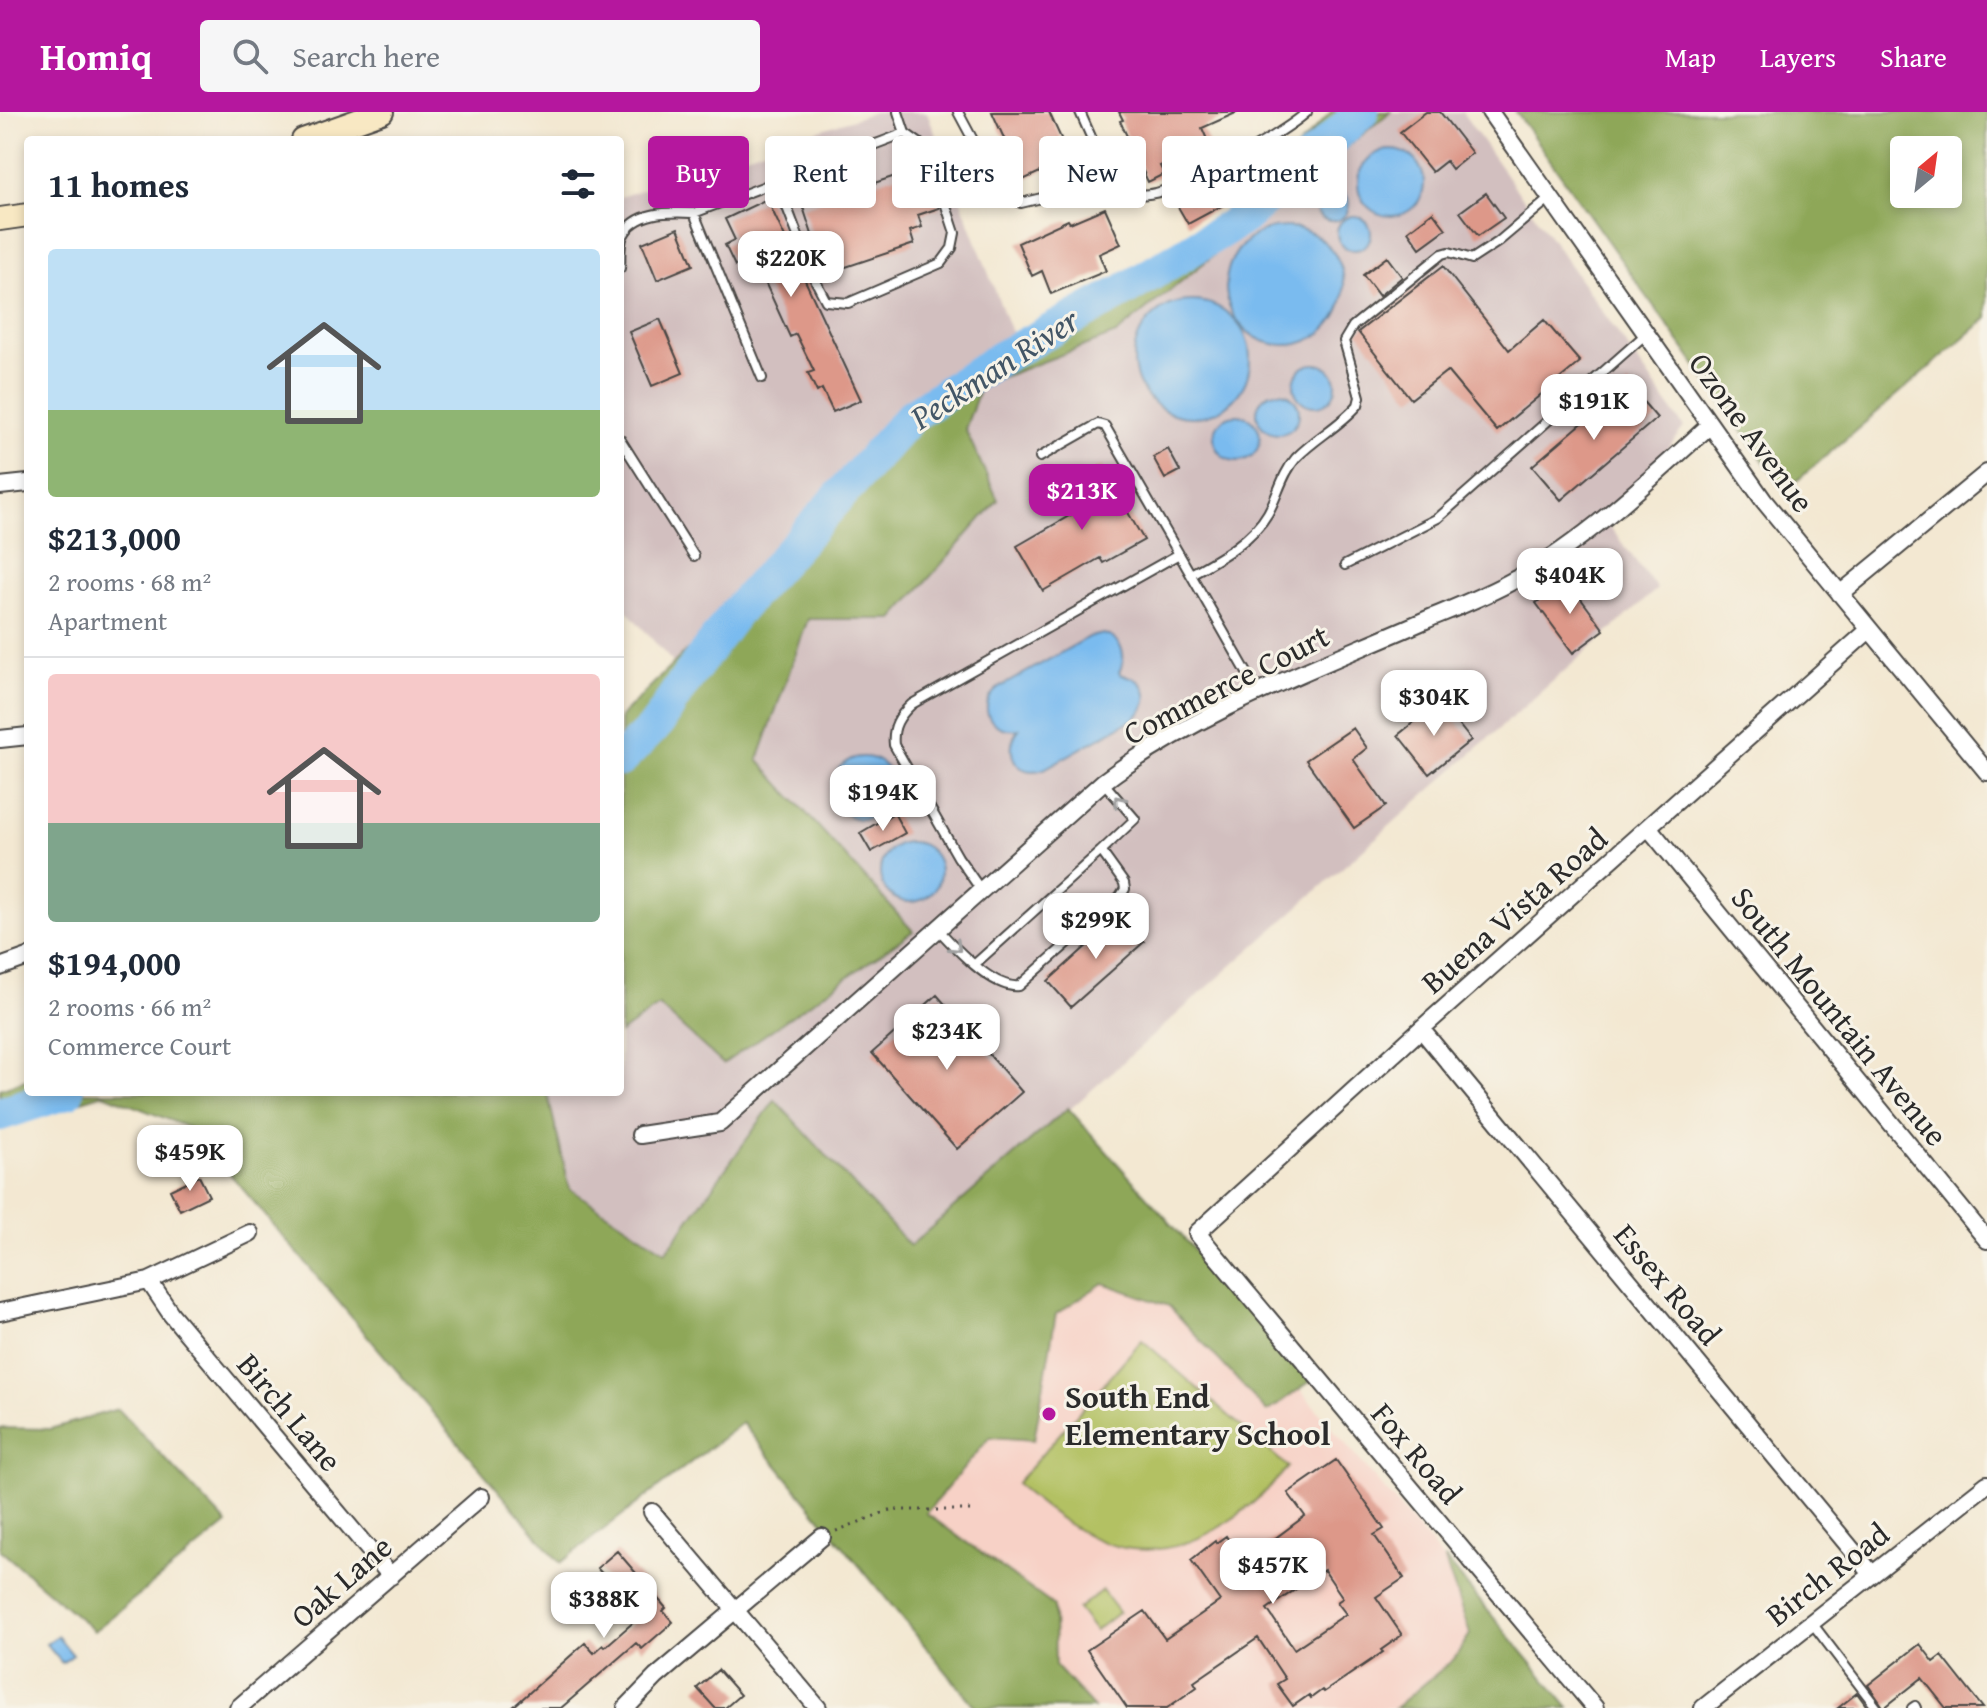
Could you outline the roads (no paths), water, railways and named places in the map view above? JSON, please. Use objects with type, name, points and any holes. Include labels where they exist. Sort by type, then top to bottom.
[{"type":"street","points":[[314,136],[382,112]]},
{"type":"street","name":"Ozone Avenue","points":[[1490,112],[1764,501],[1987,772]]},
{"type":"street","points":[[0,219],[24,216]]},
{"type":"street","name":"Commerce Court","points":[[640,1135],[720,1123],[1103,782],[1157,746],[1259,693],[1492,591],[1539,566],[1582,536],[1710,425]]},
{"type":"street","points":[[1840,594],[1987,473]]},
{"type":"street","points":[[0,486],[24,483]]},
{"type":"street","name":"Buena Vista Road","points":[[1197,1233],[1869,630]]},
{"type":"street","points":[[0,739],[24,736]]},
{"type":"street","name":"South Mountain Avenue","points":[[1649,828],[1987,1240]]},
{"type":"street","points":[[0,967],[24,958]]},
{"type":"street","name":"Essex Road","points":[[1421,1029],[1872,1574]]},
{"type":"street","points":[[0,1312],[149,1281],[250,1233]]},
{"type":"street","name":"Fox Road","points":[[1197,1233],[1595,1708]]},
{"type":"street","name":"Birch Lane","points":[[149,1281],[171,1314],[391,1576]]},
{"type":"street","name":"Birch Road","points":[[1703,1708],[1872,1574],[1985,1490]]},
{"type":"street","name":"Oak Lane","points":[[238,1708],[481,1497]]},
{"type":"street","points":[[652,1512],[818,1708]]},
{"type":"street","points":[[626,1708],[656,1677],[822,1537]]},
{"type":"lane","points":[[787,208],[826,301],[848,303],[941,263],[952,248],[955,233],[932,163],[919,143],[905,133],[898,112]]},
{"type":"lane","points":[[958,112],[1002,194],[1021,203],[1039,199]]},
{"type":"lane","points":[[1080,112],[1091,136]]},
{"type":"lane","points":[[1146,194],[1231,162],[1294,124],[1307,112]]},
{"type":"lane","points":[[876,144],[905,133]]},
{"type":"lane","points":[[624,234],[634,222],[662,212],[694,213],[765,186]]},
{"type":"lane","points":[[1191,574],[1221,557],[1257,528],[1268,514],[1287,470],[1298,456],[1358,405],[1360,397],[1344,341],[1353,326],[1442,254],[1449,252],[1472,259],[1498,242],[1550,198]]},
{"type":"lane","points":[[694,213],[762,378]]},
{"type":"lane","points":[[1345,565],[1438,518],[1646,334]]},
{"type":"lane","points":[[1040,457],[1098,424],[1105,426],[1259,693]]},
{"type":"lane","points":[[624,445],[694,556]]},
{"type":"lane","points":[[981,891],[894,745],[896,722],[912,704],[1179,554]]},
{"type":"lane","points":[[975,964],[1135,819],[1103,782]]},
{"type":"lane","points":[[938,929],[952,946],[997,982],[1009,987],[1019,986],[1125,889],[1101,851]]},
{"type":"lane","points":[[1811,1622],[1877,1708]]},
{"type":"water","points":[[1391,150],[1404,153],[1414,160],[1421,170],[1424,183],[1421,196],[1414,206],[1404,213],[1391,216],[1378,213],[1368,206],[1361,196],[1358,183],[1361,170],[1368,160],[1378,153]]},
{"type":"water","points":[[1348,198],[1348,210],[1338,220],[1326,220],[1316,210],[1347,208]]},
{"type":"water","points":[[1354,216],[1366,221],[1371,233],[1366,245],[1354,250],[1342,245],[1337,233],[1342,221]]},
{"type":"water","points":[[1285,227],[1308,232],[1327,244],[1339,263],[1344,286],[1339,309],[1327,328],[1308,340],[1285,345],[1262,340],[1243,328],[1231,309],[1226,286],[1231,263],[1243,244],[1262,232]]},
{"type":"water","points":[[1192,301],[1214,305],[1233,318],[1246,337],[1250,359],[1246,381],[1233,400],[1214,413],[1192,417],[1170,413],[1151,400],[1138,381],[1134,359],[1138,337],[1151,318],[1170,305]]},
{"type":"water","points":[[1315,364],[1330,370],[1336,385],[1330,400],[1315,406],[1300,400],[1294,385],[1300,370]]},
{"type":"water","points":[[1278,392],[1293,398],[1299,413],[1293,428],[1278,434],[1263,428],[1257,413],[1263,398]]},
{"type":"water","points":[[1237,415],[1253,422],[1260,438],[1253,454],[1237,461],[1221,454],[1214,438],[1221,422]]},
{"type":"water","points":[[1104,634],[1115,640],[1122,649],[1121,675],[1137,680],[1145,691],[1145,705],[1141,712],[1044,769],[1034,771],[1019,766],[1012,754],[1012,746],[1019,729],[993,723],[987,710],[992,694],[1089,637]]},
{"type":"water","points":[[863,757],[885,766],[894,788],[885,810],[863,819],[841,810],[832,788],[841,766]]},
{"type":"water","points":[[910,842],[922,844],[931,851],[938,860],[938,884],[931,893],[922,900],[910,902],[898,900],[889,893],[882,884],[880,872],[882,860],[889,851],[898,844]]},
{"type":"water","points":[[57,1636],[73,1655],[62,1663],[46,1644]]},
{"type":"waterway","name":"Peckman River","points":[[624,756],[658,723],[736,612],[911,416],[1000,358],[1120,293],[1245,217],[1362,112]]},
{"type":"waterway","name":"Peckman River","points":[[0,1114],[55,1096]]},
{"type":"place","name":"South End Elementary School","points":[[1049,1414]]}]
